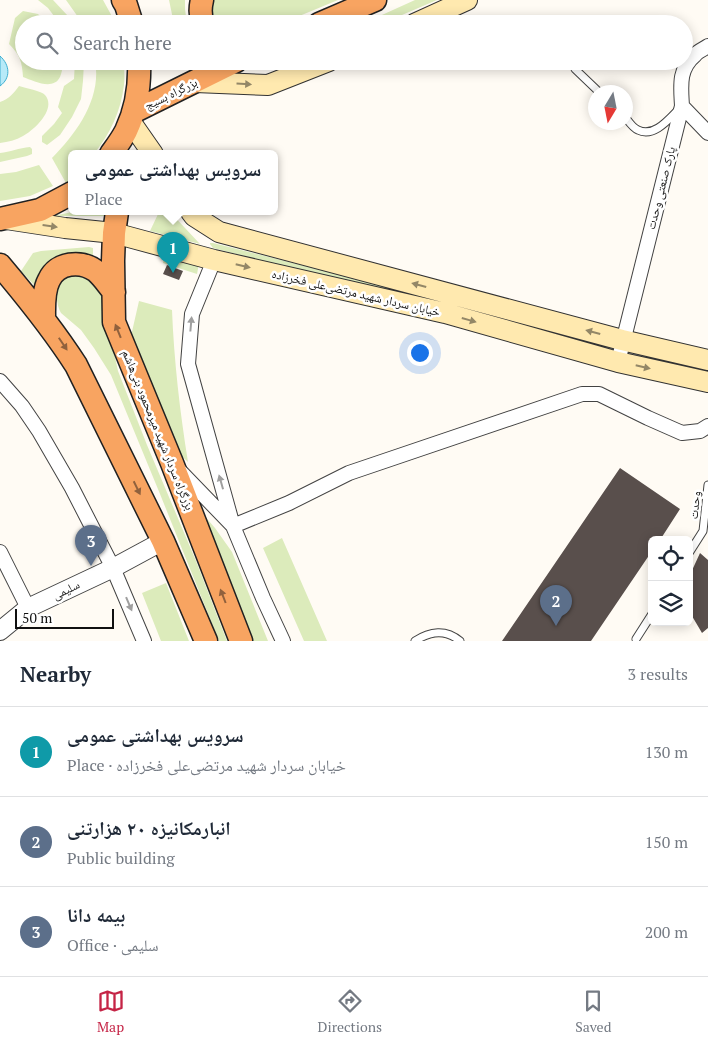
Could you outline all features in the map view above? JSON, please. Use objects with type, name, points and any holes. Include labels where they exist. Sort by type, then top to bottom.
[{"type":"highway","points":[[123,0],[129,15]]},
{"type":"highway","points":[[200,15],[202,0]]},
{"type":"highway","points":[[339,15],[375,0]]},
{"type":"highway","points":[[114,150],[128,130],[140,76],[139,70]]},
{"type":"highway","name":"بزرگراه بسیج","points":[[128,130],[195,82],[218,70]]},
{"type":"highway","points":[[1,218],[40,210],[68,195]]},
{"type":"highway","name":"بزرگراه سردار شهید میرمحمود بنی‌هاشم","points":[[115,223],[114,322],[172,463],[241,641]]},
{"type":"highway","points":[[44,319],[46,287],[55,271],[63,266],[77,264],[96,270],[114,292]]},
{"type":"highway","points":[[0,265],[62,342],[76,364],[163,541],[206,641]]},
{"type":"main road","points":[[434,15],[467,0]]},
{"type":"main road","points":[[195,82],[268,85],[306,70]]},
{"type":"main road","points":[[128,130],[148,150]]},
{"type":"main road","name":"خیابان سردار شهید مرتضی‌علی فخرزاده","points":[[193,215],[219,232],[622,340],[708,360]]},
{"type":"main road","name":"خیابان سردار شهید مرتضی‌علی فخرزاده","points":[[1,218],[65,228],[115,223],[214,260],[444,313],[618,362],[708,382]]},
{"type":"street","name":"پارک صنعتی وحدت","points":[[693,56],[708,46]]},
{"type":"street","name":"پارک صنعتی وحدت","points":[[618,362],[682,106],[681,78],[684,70]]},
{"type":"street","points":[[682,106],[708,132]]},
{"type":"street","points":[[214,260],[192,314],[188,364],[233,526],[283,641]]},
{"type":"street","points":[[0,381],[22,406],[39,431],[72,488],[113,568],[144,641]]},
{"type":"street","points":[[233,526],[289,503],[349,472],[582,394],[599,394],[682,433],[700,431],[708,426]]},
{"type":"street","points":[[172,463],[233,526]]},
{"type":"street","name":"سلیمی","points":[[0,631],[28,608],[113,568],[163,541]]},
{"type":"street","points":[[0,552],[28,608]]},
{"type":"lane","points":[[576,70],[592,85]]},
{"type":"lane","points":[[633,126],[637,130],[648,132],[660,128],[682,106]]},
{"type":"lane","name":"وحدت","points":[[693,547],[703,531],[708,484]]},
{"type":"lane","points":[[636,638],[648,620]]},
{"type":"lane","points":[[415,641],[423,636],[441,632],[460,641]]},
{"type":"green space","points":[[38,0],[53,0],[67,15],[53,15]]},
{"type":"green space","points":[[66,0],[103,0],[111,15],[77,15]]},
{"type":"green space","points":[[169,0],[185,0],[186,15],[172,15]]},
{"type":"green space","points":[[209,0],[338,0],[302,15],[210,15]]},
{"type":"green space","points":[[415,0],[437,0],[402,15],[382,15]]},
{"type":"green space","points":[[23,11],[39,15],[18,15]]},
{"type":"green space","points":[[15,18],[15,51],[9,44]]},
{"type":"green space","points":[[22,70],[62,70],[57,81],[48,84],[23,77]]},
{"type":"green space","points":[[74,70],[84,70],[81,99],[60,135],[47,145],[42,142],[42,136],[62,113],[58,107],[64,86],[74,79]]},
{"type":"green space","points":[[96,70],[124,70],[123,95],[110,130],[97,150],[68,150],[68,181],[66,183],[52,158],[70,138],[86,114],[95,88]]},
{"type":"green space","points":[[19,86],[45,95],[48,101],[46,113],[28,133],[15,140],[0,143],[0,102],[11,96]]},
{"type":"green space","points":[[30,147],[32,154],[0,162],[0,153]]},
{"type":"green space","points":[[39,165],[53,186],[30,196],[0,201],[0,174],[16,172]]},
{"type":"green space","points":[[68,213],[68,215],[106,215],[106,216],[53,216]]},
{"type":"green space","points":[[158,215],[173,215],[200,244],[150,231]]},
{"type":"green space","points":[[210,243],[397,289],[608,346],[534,330],[213,248]]},
{"type":"green space","points":[[93,248],[93,255],[83,255],[36,287],[21,271],[33,253]]},
{"type":"green space","points":[[166,249],[200,258],[197,274],[163,263]]},
{"type":"green space","points":[[84,275],[105,294],[109,329],[118,371],[227,641],[219,641],[111,375],[81,330],[61,313],[59,309],[57,293],[60,282],[67,276]]},
{"type":"green space","points":[[139,301],[172,310],[182,424],[188,462],[176,451],[131,336]]},
{"type":"green space","points":[[187,496],[215,528],[232,552],[268,641],[242,641]]},
{"type":"green space","points":[[282,538],[327,641],[304,641],[263,548]]},
{"type":"green space","points":[[166,583],[189,641],[161,641],[142,593]]},
{"type":"water","points":[[0,56],[6,63],[8,71],[4,83],[0,86]]},
{"type":"building","points":[[167,265],[183,271],[179,280],[163,274]]},
{"type":"building","points":[[620,468],[680,509],[663,536],[648,536],[648,557],[591,641],[502,641]]},
{"type":"building","points":[[700,553],[708,560],[708,628],[702,633],[693,618],[693,568]]},
{"type":"place","name":"سرویس بهداشتی عمومی","points":[[173,273]]},
{"type":"place","name":"بیمه دانا","points":[[91,566]]},
{"type":"place","name":"انبارمکانیزه ۲۰ هزارتنی","points":[[556,626]]}]
